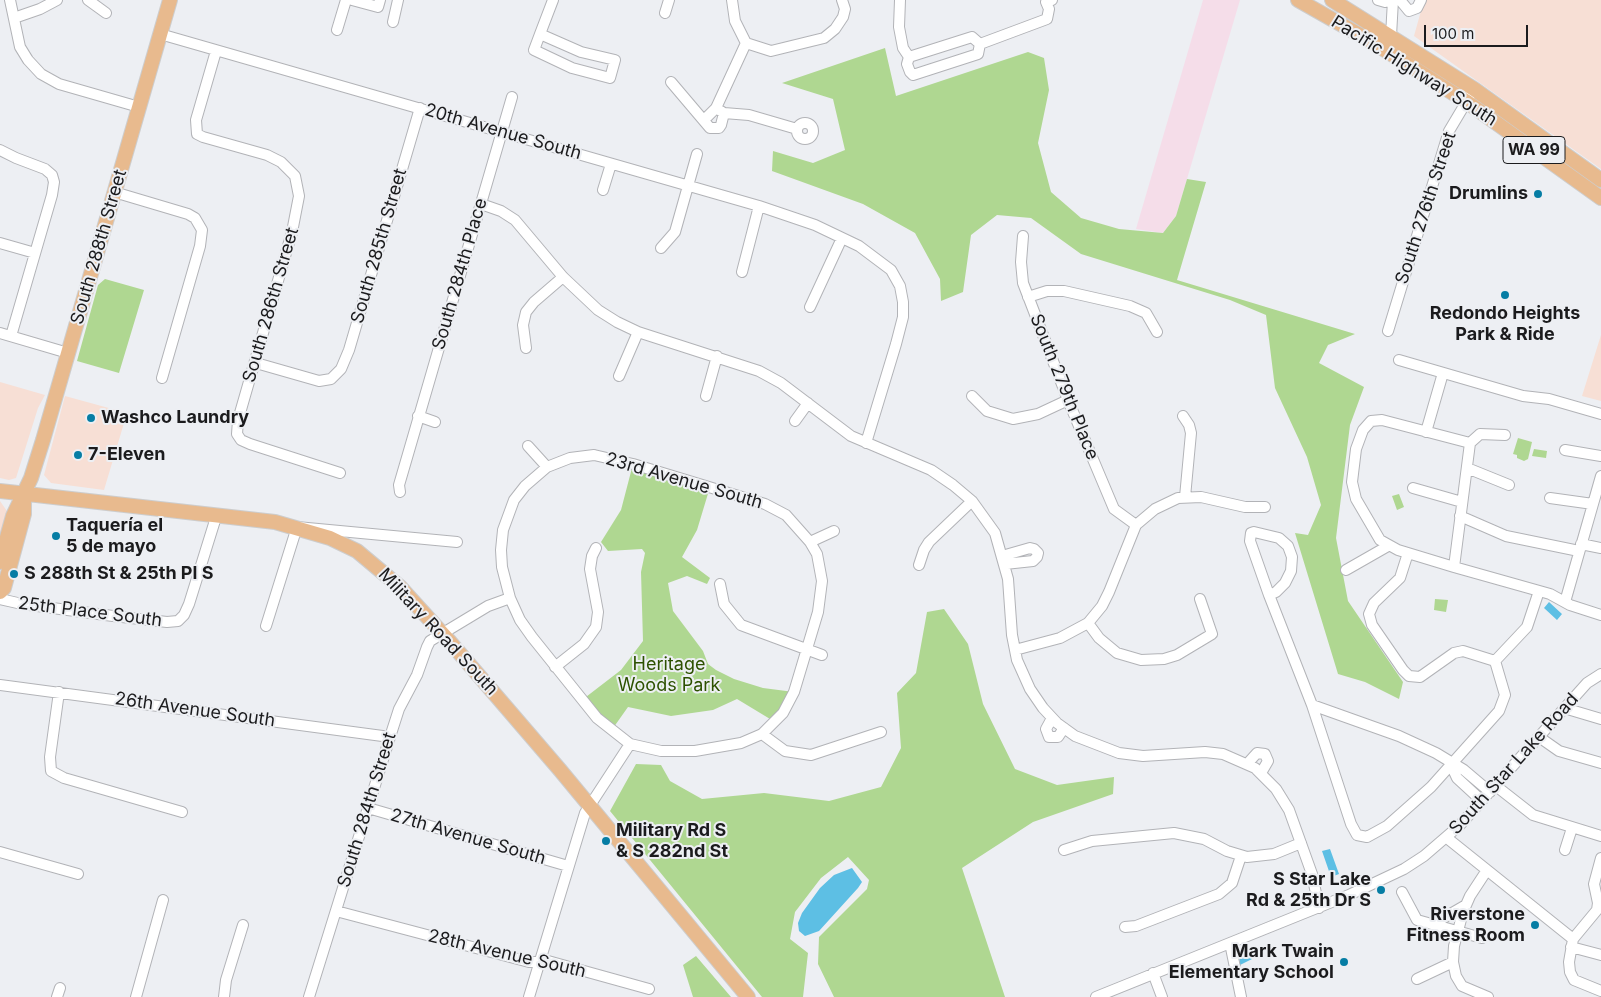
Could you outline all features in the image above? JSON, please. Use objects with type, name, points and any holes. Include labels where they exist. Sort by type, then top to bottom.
[{"type":"main road","name":"South 288th Street","points":[[0,562],[13,516],[25,494],[68,353],[170,0]]},
{"type":"main road","name":"Pacific Highway South","points":[[1298,0],[1374,43],[1467,102],[1601,198]]},
{"type":"main road","name":"Pacific Highway South","points":[[1332,0],[1474,89],[1601,180]]},
{"type":"main road","name":"Military Road South","points":[[0,491],[217,514],[297,526],[330,538],[371,562],[400,586],[443,634],[590,805],[748,997]]},
{"type":"main road","name":"South 288th Street","points":[[0,592],[4,588],[24,514],[25,494]]},
{"type":"street","points":[[10,0],[18,38],[25,56],[45,76],[64,85],[139,107]]},
{"type":"street","points":[[14,18],[40,9],[57,0]]},
{"type":"street","points":[[88,0],[106,14]]},
{"type":"street","points":[[337,30],[346,0]]},
{"type":"street","points":[[352,0],[378,7],[380,0]]},
{"type":"street","points":[[393,22],[398,0]]},
{"type":"street","points":[[540,34],[581,52],[615,60],[610,78],[572,68],[534,50],[540,34],[553,0]]},
{"type":"street","points":[[665,13],[670,0]]},
{"type":"street","points":[[671,82],[707,125],[714,129],[721,125],[720,111],[746,44],[735,21],[732,0]]},
{"type":"street","points":[[746,44],[771,51],[824,38],[843,17],[845,9],[842,0]]},
{"type":"street","points":[[900,0],[898,27],[903,48],[910,57]]},
{"type":"street","points":[[1378,0],[1385,2],[1393,0],[1391,36]]},
{"type":"street","points":[[1400,0],[1409,11],[1417,8],[1421,0]]},
{"type":"street","points":[[980,44],[1047,19],[1048,1]]},
{"type":"street","name":"20th Avenue South","points":[[160,34],[759,206],[815,225],[875,256],[891,270],[900,286],[903,317],[866,443]]},
{"type":"street","points":[[972,37],[980,44],[978,54],[912,74],[907,64],[910,57],[972,37]]},
{"type":"street","name":"South 286th Street","points":[[216,51],[196,120],[197,134],[273,158],[295,176],[299,196],[296,219],[238,420],[237,434],[241,440],[250,444],[340,473]]},
{"type":"street","name":"South 276th Street","points":[[1388,331],[1449,131],[1474,89]]},
{"type":"street","name":"South 284th Place","points":[[400,492],[399,484],[418,416],[512,98]]},
{"type":"street","name":"South 285th Street","points":[[256,363],[314,380],[331,379],[341,369],[349,350],[420,108]]},
{"type":"street","points":[[704,120],[720,111],[749,115],[797,129]]},
{"type":"street","points":[[0,150],[42,167],[52,174],[54,182],[52,195],[11,336]]},
{"type":"street","points":[[661,248],[675,232],[697,154]]},
{"type":"street","points":[[603,190],[611,164]]},
{"type":"street","points":[[114,192],[188,214],[195,218],[200,226],[201,242],[162,378]]},
{"type":"street","points":[[481,204],[501,211],[515,220],[563,277],[598,310],[638,332],[718,356],[759,371],[781,383],[851,436],[931,470],[953,485],[972,501],[995,533],[1004,560],[1015,650],[1030,689],[1052,718],[1064,728],[1088,742],[1119,753],[1143,756],[1205,752],[1223,754],[1247,764],[1261,773],[1276,789],[1289,810],[1312,874],[1319,908]]},
{"type":"street","points":[[742,272],[759,206]]},
{"type":"street","name":"South 279th Place","points":[[1023,236],[1021,262],[1023,283],[1068,400],[1114,509],[1136,525]]},
{"type":"street","points":[[810,307],[842,238]]},
{"type":"street","points":[[0,243],[35,253]]},
{"type":"street","points":[[526,348],[523,325],[526,312],[534,302],[563,277]]},
{"type":"street","points":[[1028,297],[1047,291],[1064,290],[1130,306],[1146,313],[1157,332]]},
{"type":"street","points":[[619,376],[638,332]]},
{"type":"street","points":[[0,333],[68,353]]},
{"type":"street","points":[[706,396],[718,356]]},
{"type":"street","points":[[1399,360],[1523,396],[1549,399],[1601,414]]},
{"type":"street","points":[[1426,432],[1443,373]]},
{"type":"street","points":[[972,396],[987,411],[1013,419],[1038,414],[1068,400]]},
{"type":"street","points":[[796,421],[808,403]]},
{"type":"street","points":[[418,416],[435,422]]},
{"type":"street","points":[[1183,416],[1189,425],[1191,433],[1185,497]]},
{"type":"street","points":[[1470,443],[1376,420],[1367,424],[1360,437],[1353,465],[1353,491],[1374,533],[1388,546],[1539,591],[1601,615]]},
{"type":"street","points":[[1454,567],[1470,443],[1480,434],[1505,435]]},
{"type":"street","points":[[528,446],[547,467],[525,486],[514,500],[507,514],[501,550],[502,567],[510,598],[524,626],[555,667],[597,718],[630,744],[661,751],[695,751],[733,745],[762,734],[775,722],[788,703],[818,612],[822,581],[816,554],[810,542],[834,531]]},
{"type":"street","points":[[1565,450],[1601,456]]},
{"type":"street","name":"23rd Avenue South","points":[[547,467],[570,458],[594,455],[633,464],[765,504],[786,515],[810,542]]},
{"type":"street","points":[[1467,468],[1509,485]]},
{"type":"street","points":[[1565,602],[1601,476]]},
{"type":"street","points":[[1413,488],[1462,502]]},
{"type":"street","points":[[1015,650],[1060,638],[1088,622],[1102,606],[1109,592],[1136,525],[1155,508],[1170,500],[1185,497],[1215,499],[1252,508],[1265,507]]},
{"type":"street","points":[[1550,498],[1593,504]]},
{"type":"street","points":[[919,565],[929,542],[972,501]]},
{"type":"street","name":"25th Place South","points":[[0,600],[158,621],[173,622],[180,620],[189,604],[217,514]]},
{"type":"street","points":[[1460,516],[1506,536],[1580,548],[1601,548]]},
{"type":"street","points":[[266,626],[297,526],[457,542]]},
{"type":"street","points":[[1269,595],[1276,592],[1285,583],[1291,571],[1292,557],[1288,546],[1280,538],[1254,532],[1251,533],[1250,541],[1269,595],[1312,704],[1353,829],[1360,836],[1370,836],[1387,826],[1431,787],[1503,706],[1504,688],[1495,661]]},
{"type":"street","points":[[1346,570],[1388,546]]},
{"type":"street","points":[[555,667],[584,644],[596,627],[598,612],[590,569],[592,556],[596,548]]},
{"type":"street","points":[[1408,553],[1400,578],[1374,603],[1369,614],[1372,625],[1403,670],[1409,676],[1420,677],[1454,653],[1463,651],[1495,661]]},
{"type":"street","points":[[720,584],[724,604],[741,625],[822,655]]},
{"type":"street","points":[[1495,661],[1527,627],[1539,591]]},
{"type":"street","points":[[443,634],[488,606],[510,598]]},
{"type":"street","points":[[1088,622],[1099,638],[1117,653],[1141,660],[1164,659],[1177,655],[1212,634],[1200,599]]},
{"type":"street","name":"South 284th Street","points":[[309,997],[399,709],[417,676],[426,647],[430,642],[443,634]]},
{"type":"street","name":"South Star Lake Road","points":[[1096,997],[1319,908],[1404,869],[1447,838],[1587,683],[1601,674]]},
{"type":"street","name":"26th Avenue South","points":[[0,685],[390,736]]},
{"type":"street","points":[[58,692],[50,757],[51,771],[64,778],[182,812]]},
{"type":"street","points":[[1312,704],[1399,736],[1436,753],[1533,815],[1601,836]]},
{"type":"street","points":[[1564,708],[1601,718]]},
{"type":"street","points":[[1052,718],[1046,729],[1049,737],[1058,737],[1064,728]]},
{"type":"street","points":[[762,734],[785,751],[811,755],[881,732]]},
{"type":"street","points":[[1538,737],[1559,751],[1601,763]]},
{"type":"street","points":[[529,997],[568,866],[590,805],[630,744]]},
{"type":"street","points":[[1247,764],[1258,753],[1265,754],[1268,761],[1261,773]]},
{"type":"street","points":[[1451,764],[1457,778],[1482,801]]},
{"type":"street","name":"27th Avenue South","points":[[368,808],[568,866]]},
{"type":"street","points":[[1565,850],[1572,828]]},
{"type":"street","points":[[1064,850],[1092,842],[1174,833],[1204,839],[1227,852],[1241,856],[1260,857],[1287,850],[1301,843]]},
{"type":"street","points":[[1447,838],[1572,943],[1601,955]]},
{"type":"street","points":[[0,852],[78,874]]},
{"type":"street","points":[[1125,927],[1136,926],[1227,889],[1232,883],[1241,856]]},
{"type":"street","points":[[1601,858],[1594,884],[1599,896],[1596,910],[1572,943],[1569,968],[1572,978],[1601,991]]},
{"type":"street","points":[[1487,870],[1466,905],[1458,931],[1453,962],[1456,976],[1462,986],[1488,997]]},
{"type":"street","points":[[1402,892],[1417,920],[1482,938]]},
{"type":"street","points":[[136,997],[163,900]]},
{"type":"street","points":[[1433,924],[1466,905]]},
{"type":"street","name":"28th Avenue South","points":[[336,912],[529,962],[548,961],[649,989]]},
{"type":"street","points":[[224,997],[226,980],[243,925]]},
{"type":"street","points":[[1230,943],[1241,997]]},
{"type":"street","points":[[1417,979],[1453,962]]},
{"type":"street","points":[[1153,973],[1162,997]]},
{"type":"shaded area","points":[[1203,0],[1240,0],[1176,216],[1163,233],[1136,229]]},
{"type":"shaded area","points":[[1424,0],[1601,0],[1601,169],[1414,36]]},
{"type":"shaded area","points":[[1601,335],[1601,401],[1582,396]]},
{"type":"shaded area","points":[[0,382],[45,395],[38,408],[16,478],[9,480],[0,478]]},
{"type":"shaded area","points":[[65,396],[127,413],[104,490],[51,483],[44,475]]},
{"type":"shaded area","points":[[0,501],[9,514],[0,543]]},
{"type":"green space","points":[[885,48],[896,96],[1028,52],[1044,58],[1049,90],[1038,143],[1051,192],[1081,218],[1119,229],[1163,233],[1176,216],[1187,179],[1206,182],[1177,280],[1355,334],[1328,345],[1319,363],[1364,387],[1350,425],[1336,538],[1348,601],[1403,682],[1399,699],[1365,682],[1338,674],[1295,533],[1308,535],[1321,505],[1307,457],[1275,388],[1266,315],[1230,300],[1081,254],[1031,218],[997,215],[971,235],[963,292],[941,301],[940,279],[915,233],[863,204],[772,171],[773,151],[813,163],[845,150],[833,99],[782,83]]},
{"type":"green space","points":[[105,279],[144,290],[119,373],[77,361],[98,285]]},
{"type":"green space","points":[[1518,438],[1532,442],[1528,459],[1524,461],[1513,454]]},
{"type":"green space","points":[[1534,449],[1547,451],[1546,458],[1532,456]]},
{"type":"green space","name":"Heritage Woods Park","points":[[633,464],[710,487],[697,530],[682,557],[710,578],[707,584],[687,576],[668,583],[673,611],[703,651],[708,664],[716,670],[734,679],[763,688],[794,692],[775,722],[737,699],[713,710],[671,716],[628,707],[611,731],[582,700],[621,670],[643,641],[641,572],[645,553],[642,549],[608,551],[601,542],[621,510]]},
{"type":"green space","points":[[1399,494],[1404,507],[1397,510],[1392,496]]},
{"type":"green space","points":[[1435,599],[1448,600],[1446,612],[1434,610]]},
{"type":"green space","points":[[944,609],[968,644],[983,704],[1015,769],[1057,785],[1114,777],[1113,794],[1033,822],[962,868],[1005,997],[834,997],[818,964],[819,937],[867,889],[869,880],[848,857],[821,878],[795,912],[790,939],[808,953],[803,997],[762,997],[610,811],[636,764],[661,765],[670,781],[702,799],[764,793],[829,801],[881,787],[901,748],[897,693],[916,673],[927,612]]},
{"type":"green space","points":[[696,956],[731,997],[693,997],[683,965]]},
{"type":"water","points":[[1549,602],[1562,614],[1557,620],[1544,608]]},
{"type":"water","points":[[1330,849],[1339,874],[1331,877],[1322,851]]},
{"type":"water","points":[[852,868],[862,882],[858,888],[819,931],[805,936],[799,931],[798,923],[802,913],[820,888],[834,875]]},
{"type":"water","points":[[1249,950],[1252,959],[1240,965],[1239,954]]},
{"type":"place","name":"Drumlins","points":[[1538,194]]},
{"type":"place","name":"Redondo Heights Park & Ride","points":[[1505,295]]},
{"type":"place","name":"Washco Laundry","points":[[91,418]]},
{"type":"place","name":"7-Eleven","points":[[78,455]]},
{"type":"place","name":"Taquería el 5 de mayo","points":[[56,536]]},
{"type":"place","name":"S 288th St & 25th Pl S","points":[[14,574]]},
{"type":"place","name":"Military Rd S & S 282nd St","points":[[606,841]]},
{"type":"place","name":"S Star Lake Rd & 25th Dr S","points":[[1381,890]]},
{"type":"place","name":"Riverstone Fitness Room","points":[[1535,925]]},
{"type":"place","name":"Mark Twain Elementary School","points":[[1344,962]]}]
